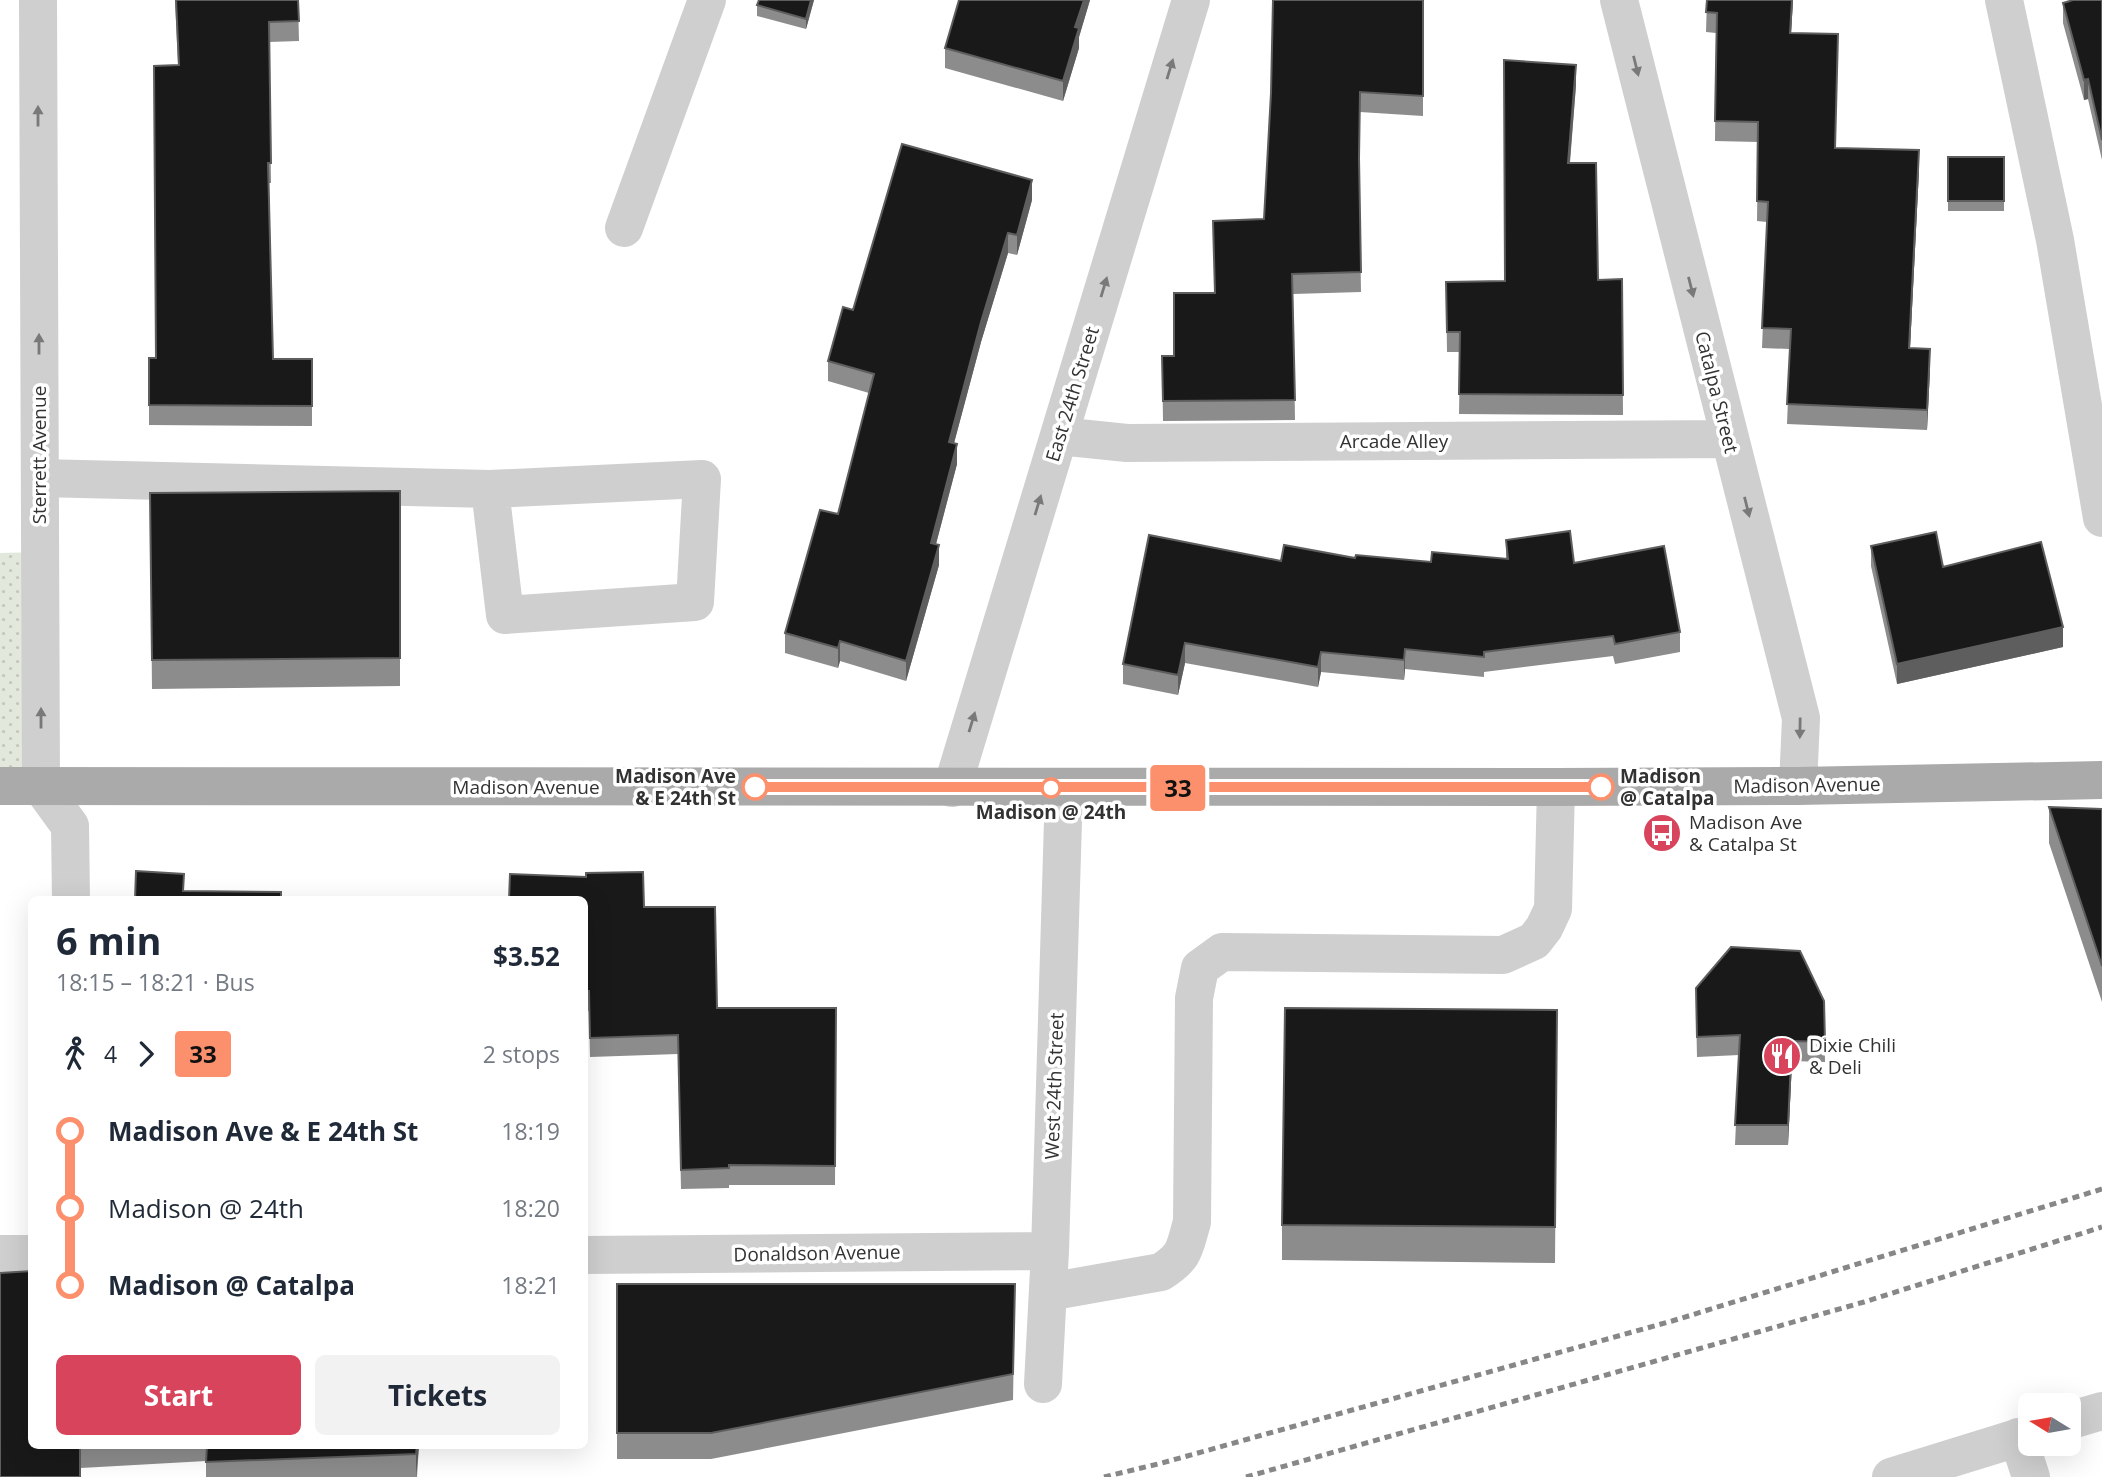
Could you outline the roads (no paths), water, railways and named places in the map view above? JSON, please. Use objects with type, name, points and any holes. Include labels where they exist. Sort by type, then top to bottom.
[{"type":"main road","name":"Madison Avenue","points":[[0,786],[1556,787],[1798,786],[2102,780]]},
{"type":"street","name":"Sterrett Avenue","points":[[38,0],[41,786]]},
{"type":"street","points":[[624,228],[707,0]]},
{"type":"street","name":"East 24th Street","points":[[953,788],[1191,0]]},
{"type":"street","name":"Catalpa Street","points":[[1619,0],[1801,718],[1798,786]]},
{"type":"street","points":[[2004,0],[2055,240],[2102,518]]},
{"type":"street","name":"Arcade Alley","points":[[1059,436],[1127,443],[1729,439]]},
{"type":"street","points":[[40,478],[490,489],[702,479],[695,602],[505,615],[490,489]]},
{"type":"street","points":[[41,786],[70,826],[71,896]]},
{"type":"street","points":[[1048,1292],[1161,1272],[1177,1262],[1185,1249],[1192,1222],[1194,998],[1200,968],[1222,952],[1503,955],[1534,941],[1553,909],[1556,787]]},
{"type":"street","name":"West 24th Street","points":[[1042,1384],[1050,1251],[1064,788]]},
{"type":"street","name":"Donaldson Avenue","points":[[588,1255],[1050,1251]]},
{"type":"street","points":[[0,1254],[28,1254]]},
{"type":"street","points":[[2081,1417],[2102,1411]]},
{"type":"street","points":[[1891,1477],[2018,1438]]},
{"type":"street","points":[[2027,1456],[2031,1477]]},
{"type":"railway","points":[[1104,1477],[1672,1321],[2102,1189]]},
{"type":"railway","points":[[1246,1477],[1864,1302],[2102,1227]]},
{"type":"place","name":"Madison Ave & E 24th St","points":[[755,787]]},
{"type":"place","name":"Madison @ Catalpa","points":[[1601,787]]},
{"type":"place","name":"Madison @ 24th","points":[[1051,788]]},
{"type":"place","name":"Madison Ave & Catalpa St","points":[[1662,833]]},
{"type":"place","name":"Dixie Chili & Deli","points":[[1782,1056]]}]
